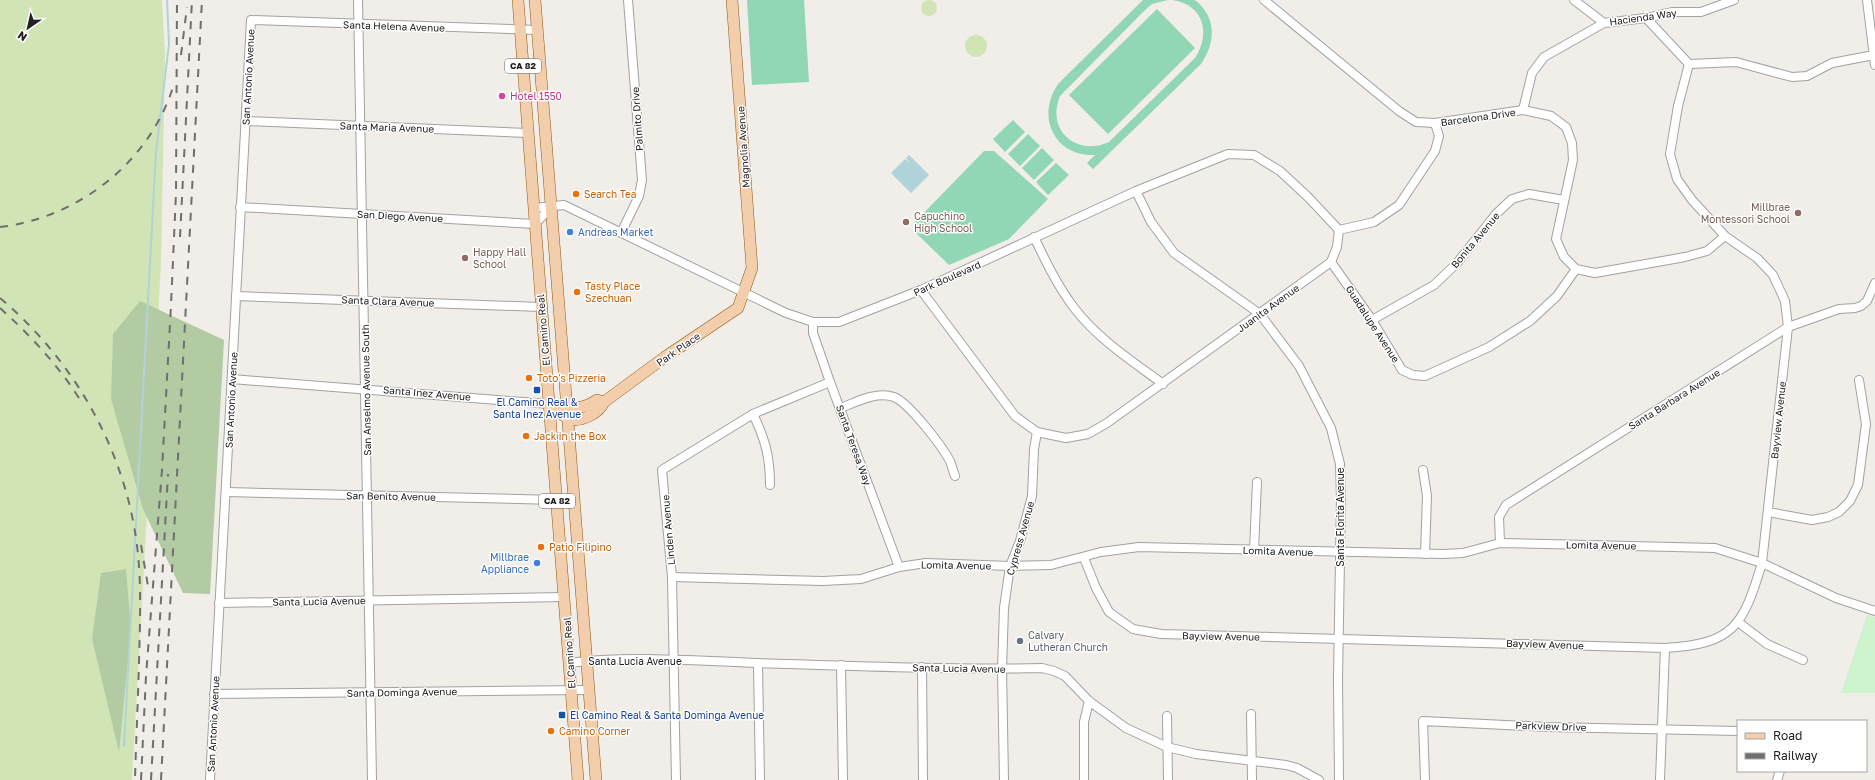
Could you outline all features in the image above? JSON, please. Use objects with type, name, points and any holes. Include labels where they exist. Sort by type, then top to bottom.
[{"type":"main road","name":"El Camino Real","points":[[518,0],[578,780]]},
{"type":"main road","name":"El Camino Real","points":[[535,0],[596,780]]},
{"type":"main road","name":"Magnolia Avenue","points":[[732,0],[752,268],[745,292]]},
{"type":"main road","name":"Park Place","points":[[568,419],[588,417],[602,407],[604,402],[665,357],[738,308],[745,292]]},
{"type":"main road","name":"Park Place","points":[[549,404],[579,408],[590,405],[597,400],[604,402]]},
{"type":"main road","points":[[549,404],[568,419]]},
{"type":"street","name":"San Anselmo Avenue South","points":[[358,0],[372,780]]},
{"type":"street","name":"Palmito Drive","points":[[621,233],[639,196],[642,180],[628,0]]},
{"type":"street","name":"Barcelona Drive","points":[[1264,0],[1398,111],[1416,122],[1435,123],[1523,110],[1551,116],[1566,128],[1572,142],[1573,160],[1556,239],[1564,257],[1576,270]]},
{"type":"street","points":[[1574,0],[1604,23]]},
{"type":"street","name":"Hacienda Way","points":[[1523,110],[1532,73],[1544,57],[1604,23],[1646,18],[1672,12],[1701,12],[1734,0]]},
{"type":"street","points":[[1867,0],[1875,64]]},
{"type":"street","points":[[1646,18],[1689,64],[1736,62],[1792,77],[1806,76],[1832,64],[1874,55]]},
{"type":"street","name":"Santa Helena Avenue","points":[[251,20],[359,25],[538,30]]},
{"type":"street","name":"San Antonio Avenue","points":[[210,780],[251,20]]},
{"type":"street","name":"Bayview Avenue","points":[[1084,558],[1096,588],[1109,612],[1133,629],[1162,634],[1665,648],[1700,645],[1727,634],[1738,622],[1752,597],[1762,563],[1788,327],[1785,301],[1774,275],[1757,258],[1725,236],[1692,200],[1678,179],[1670,154],[1678,106],[1689,64]]},
{"type":"street","name":"Santa Maria Avenue","points":[[246,122],[528,133]]},
{"type":"street","points":[[1331,262],[1337,247],[1339,230],[1374,222],[1399,205],[1435,151],[1439,136],[1435,123]]},
{"type":"street","name":"Park Boulevard","points":[[534,208],[564,205],[786,313],[814,322],[839,322],[921,290],[1136,191],[1228,154],[1254,155],[1280,171],[1308,197],[1339,230]]},
{"type":"street","name":"Santa Florita Avenue","points":[[1136,191],[1151,222],[1174,252],[1260,314],[1299,366],[1332,428],[1340,464],[1338,680],[1339,780]]},
{"type":"street","name":"Bonita Avenue","points":[[1372,320],[1434,285],[1457,263],[1496,214],[1512,199],[1529,194],[1564,200]]},
{"type":"street","name":"San Diego Avenue","points":[[240,207],[535,224]]},
{"type":"street","points":[[535,224],[551,207]]},
{"type":"street","points":[[1576,270],[1595,273],[1685,257],[1707,251],[1725,236]]},
{"type":"street","points":[[1034,237],[1053,277],[1075,310],[1109,344],[1163,384]]},
{"type":"street","name":"Juanita Avenue","points":[[1037,432],[1066,438],[1088,434],[1107,423],[1163,384],[1331,262]]},
{"type":"street","name":"Guadalupe Avenue","points":[[1331,262],[1372,320],[1402,370],[1413,375],[1424,376],[1489,347],[1530,321],[1557,296],[1576,270]]},
{"type":"street","name":"Santa Barbara Avenue","points":[[1500,543],[1499,517],[1506,506],[1788,327],[1839,309],[1861,306],[1867,300],[1875,283]]},
{"type":"street","points":[[921,290],[1015,416],[1037,432]]},
{"type":"street","name":"Santa Clara Avenue","points":[[236,296],[541,307]]},
{"type":"street","name":"Santa Teresa Way","points":[[814,322],[813,333],[899,567]]},
{"type":"street","name":"Santa Inez Avenue","points":[[232,379],[366,388],[549,404]]},
{"type":"street","points":[[1768,512],[1812,520],[1828,517],[1839,512],[1850,501],[1858,485],[1866,424],[1859,380]]},
{"type":"street","name":"Linden Avenue","points":[[676,780],[672,577],[662,470],[753,414],[830,382]]},
{"type":"street","points":[[841,408],[866,398],[880,395],[894,397],[916,414],[950,462],[954,476]]},
{"type":"street","points":[[753,414],[764,437],[770,467],[770,485]]},
{"type":"street","name":"Cypress Avenue","points":[[1004,780],[1002,669],[1004,608],[1010,566],[1020,541],[1032,496],[1034,449],[1037,432]]},
{"type":"street","points":[[1423,470],[1427,496],[1425,554]]},
{"type":"street","points":[[1254,550],[1256,482]]},
{"type":"street","name":"San Benito Avenue","points":[[226,492],[557,500]]},
{"type":"street","name":"Lomita Avenue","points":[[672,577],[831,580],[861,579],[899,567],[926,563],[1010,566],[1051,565],[1084,558],[1101,552],[1139,548],[1425,554],[1463,552],[1500,543],[1715,548],[1762,563],[1836,598],[1875,611]]},
{"type":"street","name":"Santa Lucia Avenue","points":[[219,603],[564,597]]},
{"type":"street","points":[[1738,622],[1766,644],[1803,660]]},
{"type":"street","points":[[1660,780],[1665,648]]},
{"type":"street","name":"Santa Lucia Avenue","points":[[569,663],[587,661],[674,660],[1002,669],[1042,668],[1065,676],[1089,700],[1126,728],[1168,747],[1196,754],[1298,768],[1320,780]]},
{"type":"street","points":[[758,663],[760,780]]},
{"type":"street","points":[[842,665],[843,780]]},
{"type":"street","points":[[922,667],[923,780]]},
{"type":"street","name":"Santa Dominga Avenue","points":[[214,694],[589,690]]},
{"type":"street","points":[[1084,780],[1084,722],[1089,700]]},
{"type":"street","points":[[1251,714],[1252,780]]},
{"type":"street","points":[[1167,716],[1168,780]]},
{"type":"street","name":"Parkview Drive","points":[[1425,780],[1423,721],[1662,730],[1737,731]]},
{"type":"green space","points":[[0,0],[162,0],[165,53],[161,264],[132,780],[0,780]]},
{"type":"green space","points":[[747,0],[804,0],[809,82],[752,85]]},
{"type":"green space","points":[[929,0],[935,2],[937,8],[935,14],[929,16],[923,14],[921,8],[923,2]]},
{"type":"green space","points":[[1143,0],[1168,0],[1152,4],[1144,11],[1060,96],[1057,108],[1057,119],[1060,129],[1066,137],[1075,143],[1085,146],[1097,146],[1109,142],[1195,58],[1203,39],[1202,22],[1198,14],[1191,7],[1172,0],[1197,1],[1203,8],[1210,22],[1212,29],[1211,43],[1201,64],[1093,169],[1087,163],[1095,155],[1081,154],[1069,149],[1059,142],[1053,132],[1049,120],[1049,108],[1052,95],[1059,83]]},
{"type":"green space","points":[[1157,9],[1195,48],[1108,134],[1069,95]]},
{"type":"green space","points":[[976,35],[984,38],[987,46],[984,54],[976,57],[968,54],[965,46],[968,38]]},
{"type":"green space","points":[[1013,120],[1025,132],[1005,152],[993,139]]},
{"type":"green space","points":[[1028,134],[1040,146],[1020,166],[1008,154]]},
{"type":"green space","points":[[1042,148],[1054,160],[1034,180],[1022,168]]},
{"type":"green space","points":[[984,151],[994,151],[1048,199],[1009,239],[949,265],[914,231],[914,223]]},
{"type":"green space","points":[[1056,163],[1069,175],[1048,195],[1036,182]]},
{"type":"green space","points":[[140,301],[224,340],[210,594],[183,593],[143,509],[111,399],[113,334]]},
{"type":"green space","points":[[126,569],[131,629],[119,752],[92,639],[101,573]]},
{"type":"green space","points":[[1867,615],[1875,617],[1875,693],[1841,693]]},
{"type":"water","points":[[909,155],[929,175],[911,193],[891,173],[905,159],[910,163],[906,158]]},
{"type":"waterway","points":[[124,746],[156,152],[169,44],[167,0]]},
{"type":"railway","points":[[141,780],[146,676],[162,470],[171,305],[176,193],[177,0]]},
{"type":"railway","points":[[180,237],[192,0]]},
{"type":"railway","points":[[161,780],[202,0]]},
{"type":"railway","points":[[181,55],[187,7]]},
{"type":"railway","points":[[0,227],[29,221],[57,212],[84,198],[108,181],[130,161],[148,138],[163,112],[174,84]]},
{"type":"railway","points":[[0,298],[26,322],[50,348],[71,376],[90,406],[106,437],[119,469],[129,503],[136,538],[140,584],[135,780]]},
{"type":"railway","points":[[0,308],[42,350],[62,373],[79,398]]},
{"type":"railway","points":[[151,780],[168,474]]},
{"type":"railway","points":[[141,545],[149,592]]},
{"type":"place","name":"Hotel 1550","points":[[502,96]]},
{"type":"place","name":"Search Tea","points":[[576,194]]},
{"type":"place","name":"Millbrae Montessori School","points":[[1798,213]]},
{"type":"place","name":"Capuchino High School","points":[[906,222]]},
{"type":"place","name":"Andreas Market","points":[[570,232]]},
{"type":"place","name":"Happy Hall School","points":[[465,258]]},
{"type":"place","name":"Tasty Place Szechuan","points":[[577,292]]},
{"type":"place","name":"Toto's Pizzeria","points":[[529,378]]},
{"type":"place","name":"El Camino Real & Santa Inez Avenue","points":[[537,390]]},
{"type":"place","name":"Jack in the Box","points":[[526,436]]},
{"type":"place","name":"Patio Filipino","points":[[541,547]]},
{"type":"place","name":"Millbrae Appliance","points":[[537,563]]},
{"type":"place","name":"Calvary Lutheran Church","points":[[1020,641]]},
{"type":"place","name":"El Camino Real & Santa Dominga Avenue","points":[[562,715]]},
{"type":"place","name":"Camino Corner","points":[[551,731]]}]
